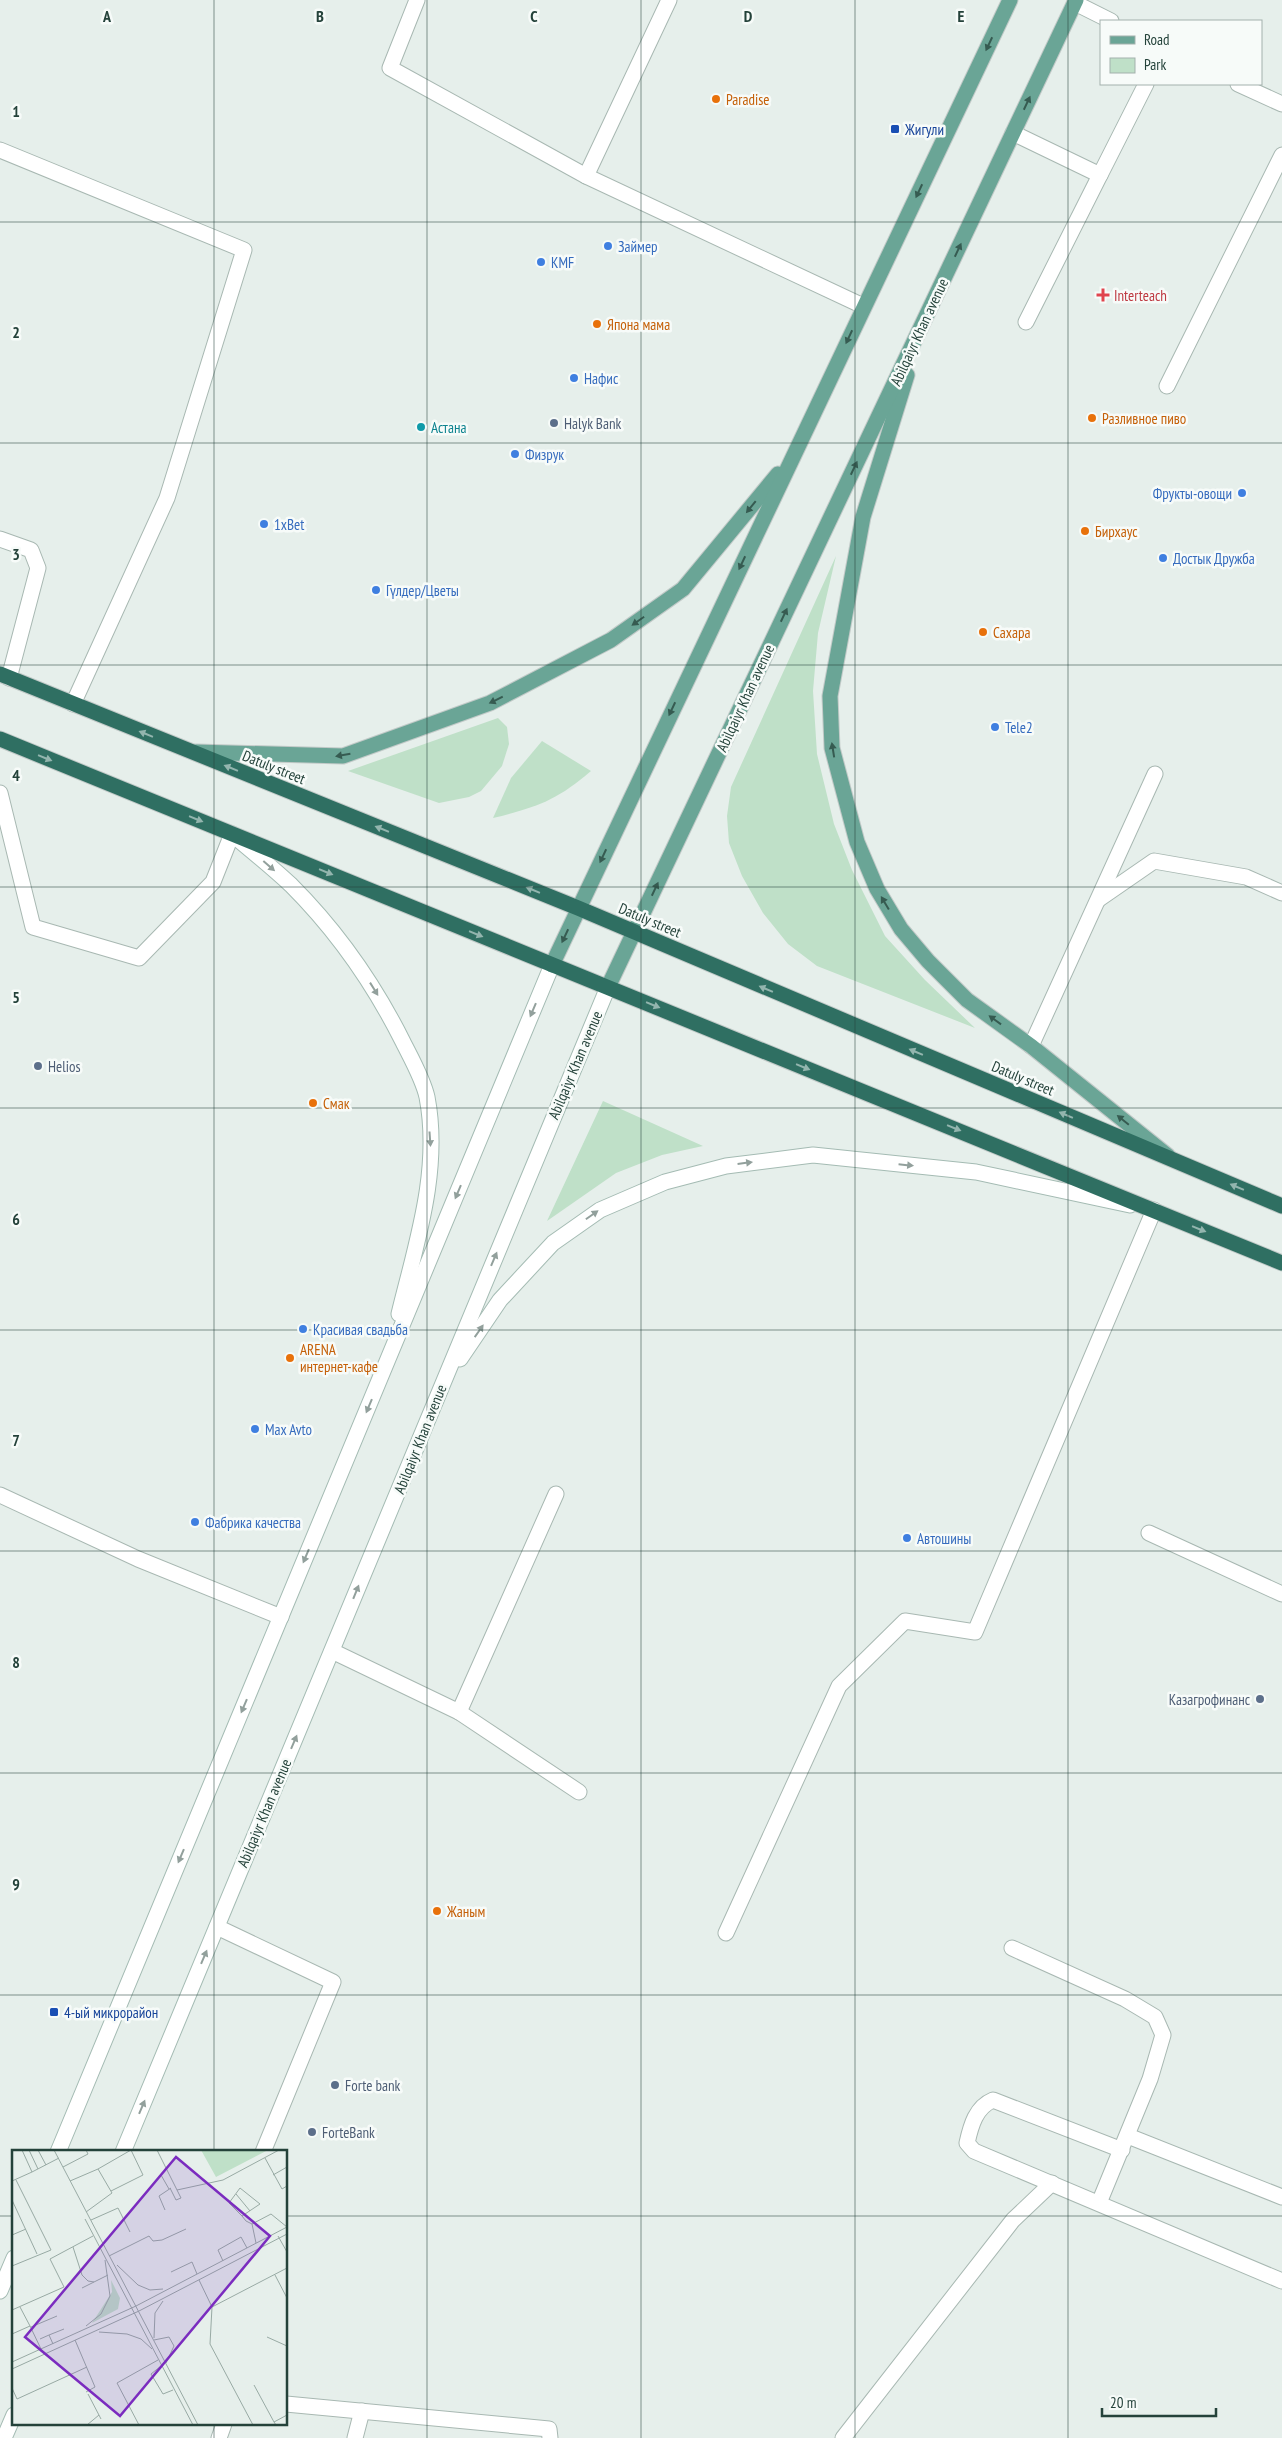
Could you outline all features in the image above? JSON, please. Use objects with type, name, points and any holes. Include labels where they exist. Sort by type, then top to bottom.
[{"type":"highway","name":"Datuly street","points":[[4,676],[578,908],[1282,1206]]},
{"type":"highway","points":[[0,739],[1282,1263]]},
{"type":"main road","points":[[417,0],[390,68],[586,176],[864,306]]},
{"type":"main road","points":[[586,176],[669,0]]},
{"type":"main road","points":[[59,2150],[552,964],[1010,0]]},
{"type":"main road","points":[[1075,2],[1109,20]]},
{"type":"main road","name":"Abilqaiyr Khan avenue","points":[[124,2150],[608,987],[1075,2]]},
{"type":"main road","points":[[1026,322],[1145,85]]},
{"type":"main road","points":[[1240,85],[1282,104]]},
{"type":"main road","points":[[1013,133],[1100,175]]},
{"type":"main road","points":[[0,150],[244,250],[167,498],[73,704]]},
{"type":"main road","points":[[1167,386],[1282,155]]},
{"type":"main road","points":[[922,326],[863,518],[830,696],[832,748],[857,842],[877,889],[900,929],[928,962],[967,1000],[1031,1046],[1175,1161]]},
{"type":"main road","points":[[192,752],[343,756],[490,703],[611,640],[683,589],[793,455]]},
{"type":"main road","points":[[0,539],[31,550],[38,568],[4,676]]},
{"type":"main road","points":[[1031,1046],[1155,774]]},
{"type":"main road","points":[[0,793],[33,927],[139,958],[213,882],[232,834],[290,885],[330,926],[359,966],[389,1014],[427,1096],[430,1148],[426,1206],[387,1361]]},
{"type":"main road","points":[[1098,899],[1154,861],[1246,877],[1282,893]]},
{"type":"main road","points":[[442,1385],[500,1300],[553,1243],[600,1210],[665,1182],[726,1166],[814,1156],[957,1170],[976,1172],[1154,1210],[976,1632],[905,1621],[839,1686],[726,1933]]},
{"type":"main road","points":[[459,1712],[556,1494]]},
{"type":"main road","points":[[0,1495],[138,1559],[281,1617]]},
{"type":"main road","points":[[1149,1533],[1282,1594]]},
{"type":"main road","points":[[332,1651],[459,1712],[579,1792]]},
{"type":"main road","points":[[216,1927],[333,1982],[263,2150]]},
{"type":"main road","points":[[1012,1948],[1125,1999],[1155,2017],[1163,2035],[1150,2079],[1099,2203]]},
{"type":"main road","points":[[1282,2197],[993,2100],[983,2104],[970,2126],[967,2143],[974,2151],[1282,2281]]},
{"type":"main road","points":[[843,2438],[1013,2220],[1052,2183]]},
{"type":"main road","points":[[0,2292],[12,2263]]},
{"type":"main road","points":[[288,2404],[549,2429],[550,2438]]},
{"type":"main road","points":[[355,2438],[362,2411]]},
{"type":"main road","points":[[4,2438],[12,2420]]},
{"type":"main road","points":[[219,2438],[223,2426]]},
{"type":"green space","points":[[836,556],[818,633],[813,691],[817,754],[834,824],[852,870],[885,936],[925,980],[975,1028],[817,966],[788,944],[763,913],[742,876],[729,843],[727,816],[731,787]]},
{"type":"green space","points":[[498,718],[507,727],[509,744],[502,766],[481,791],[469,797],[439,803],[348,771]]},
{"type":"green space","points":[[542,741],[591,771],[579,781],[545,802],[493,818],[511,778]]},
{"type":"green space","points":[[603,1101],[703,1146],[662,1155],[616,1173],[547,1221]]},
{"type":"place","name":"Paradise","points":[[716,99]]},
{"type":"place","name":"Жигули","points":[[895,129]]},
{"type":"place","name":"Займер","points":[[608,246]]},
{"type":"place","name":"KMF","points":[[541,262]]},
{"type":"place","name":"Interteach","points":[[1103,295]]},
{"type":"place","name":"Япона мама","points":[[597,324]]},
{"type":"place","name":"Нафис","points":[[574,378]]},
{"type":"place","name":"Разливное пиво","points":[[1092,418]]},
{"type":"place","name":"Halyk Bank","points":[[554,423]]},
{"type":"place","name":"Астана","points":[[421,427]]},
{"type":"place","name":"Физрук","points":[[515,454]]},
{"type":"place","name":"Фрукты-овощи","points":[[1242,493]]},
{"type":"place","name":"1xBet","points":[[264,524]]},
{"type":"place","name":"Бирхаус","points":[[1085,531]]},
{"type":"place","name":"Достык Дружба","points":[[1163,558]]},
{"type":"place","name":"Гүлдер/Цветы","points":[[376,590]]},
{"type":"place","name":"Сахара","points":[[983,632]]},
{"type":"place","name":"Tele2","points":[[995,727]]},
{"type":"place","name":"Helios","points":[[38,1066]]},
{"type":"place","name":"Смак","points":[[313,1103]]},
{"type":"place","name":"Красивая свадьба","points":[[303,1329]]},
{"type":"place","name":"ARENA интернет-кафе","points":[[290,1358]]},
{"type":"place","name":"Max Avto","points":[[255,1429]]},
{"type":"place","name":"Фабрика качества","points":[[195,1522]]},
{"type":"place","name":"Автошины","points":[[907,1538]]},
{"type":"place","name":"Казагрофинанс","points":[[1260,1699]]},
{"type":"place","name":"Жаным","points":[[437,1911]]},
{"type":"place","name":"4-ый микрорайон","points":[[54,2012]]},
{"type":"place","name":"Forte bank","points":[[335,2085]]},
{"type":"place","name":"ForteBank","points":[[312,2132]]}]
